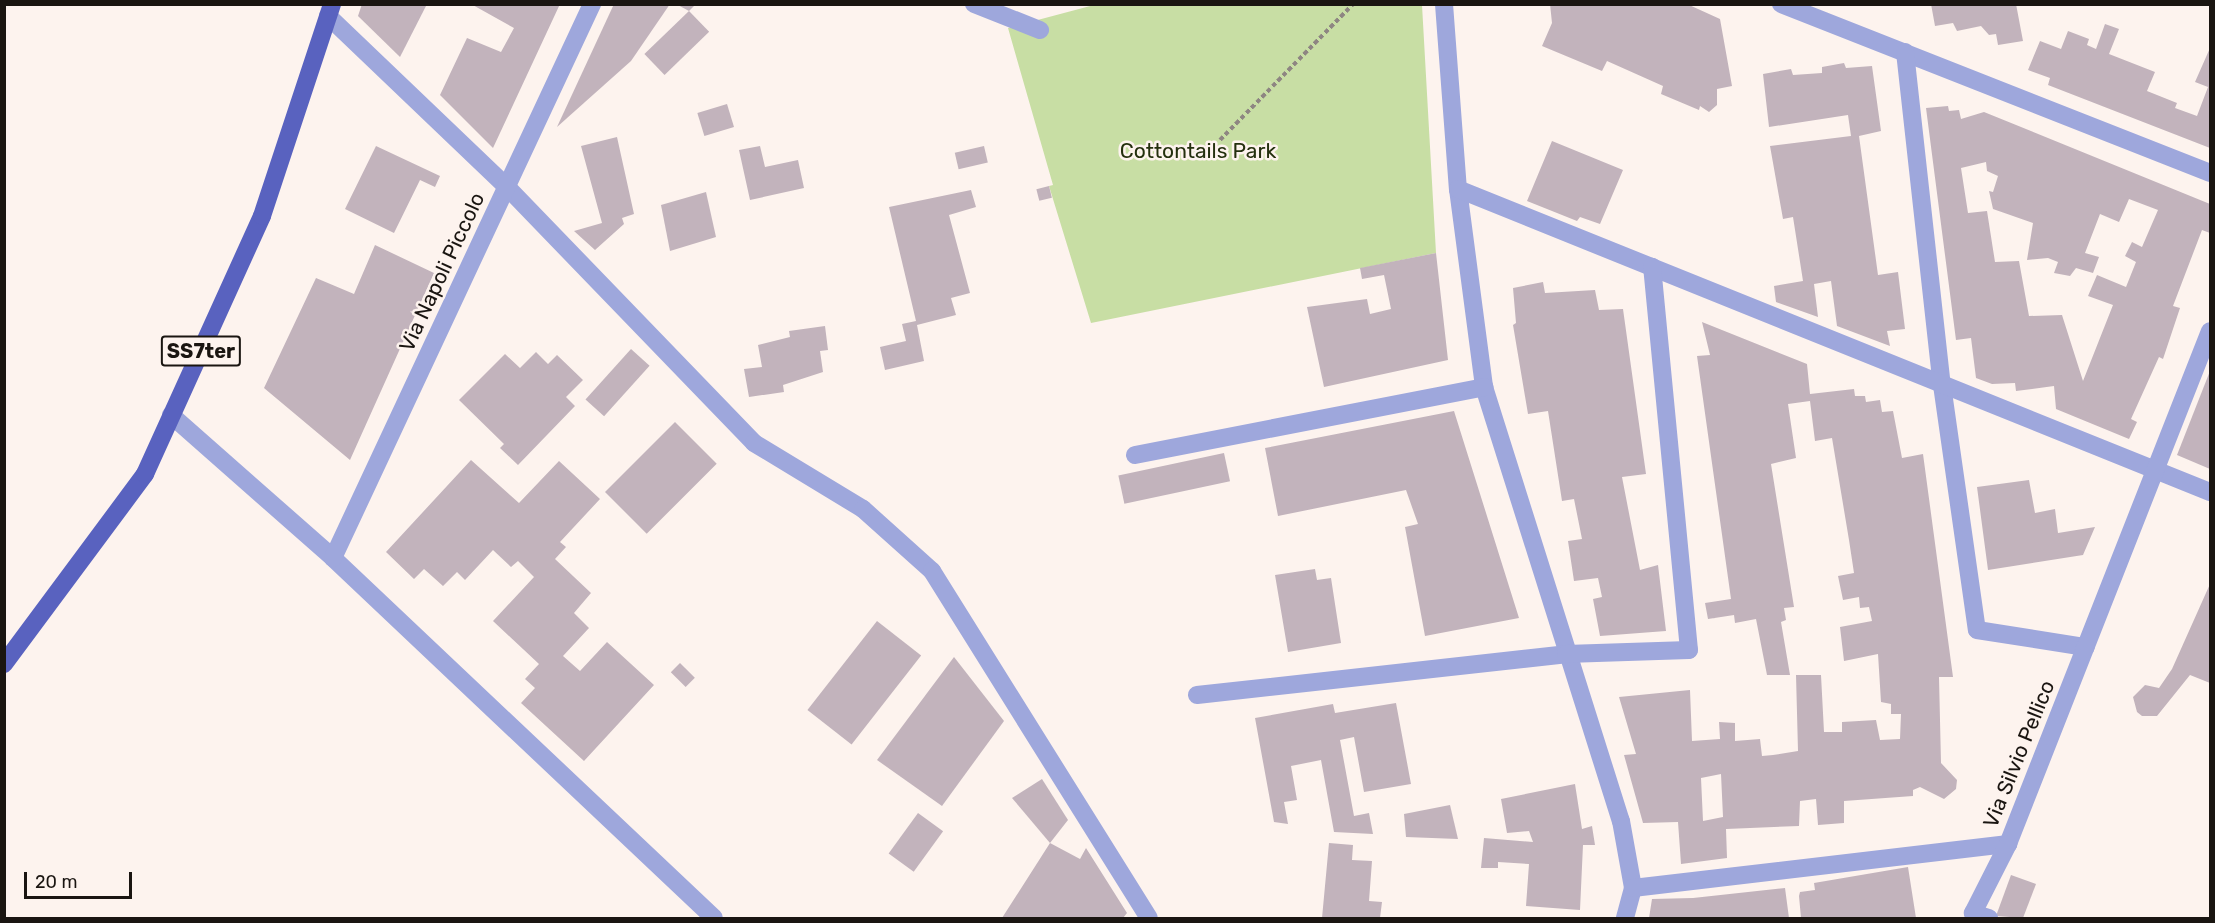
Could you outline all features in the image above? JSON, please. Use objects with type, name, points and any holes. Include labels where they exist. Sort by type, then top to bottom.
[{"type":"main road","name":"SS7ter","points":[[4,664],[145,474],[262,216],[330,10]]},
{"type":"street","name":"Via Napoli Piccolo","points":[[333,558],[592,4]]},
{"type":"street","points":[[974,4],[1040,30]]},
{"type":"street","points":[[1444,4],[1458,189],[1484,387],[1566,654],[1600,744],[1621,821],[1633,888],[1625,918]]},
{"type":"street","points":[[1781,4],[2211,173]]},
{"type":"street","points":[[330,10],[506,186],[754,443],[863,509],[932,571],[1149,918]]},
{"type":"street","points":[[1905,52],[1942,385],[1977,630],[2086,647]]},
{"type":"street","points":[[1458,189],[2211,492]]},
{"type":"street","points":[[1197,695],[1566,654],[1689,650],[1652,267]]},
{"type":"street","name":"Via Silvio Pellico","points":[[1633,888],[2008,844],[2211,331]]},
{"type":"street","points":[[1135,454],[1484,387]]},
{"type":"street","points":[[171,415],[333,558],[714,918]]},
{"type":"street","points":[[1989,918],[1973,913],[2008,844]]},
{"type":"path","points":[[1220,140],[1353,4]]},
{"type":"green space","name":"Cottontails Park","points":[[1094,5],[1422,5],[1436,253],[1091,323],[1049,186],[1053,185],[1008,28]]},
{"type":"building","points":[[362,4],[427,4],[400,57],[358,16]]},
{"type":"building","points":[[471,4],[560,4],[493,148],[440,95],[467,38],[501,52],[514,28]]},
{"type":"building","points":[[614,4],[670,4],[631,61],[557,127]]},
{"type":"building","points":[[676,4],[696,4],[689,11]]},
{"type":"building","points":[[1550,4],[1687,4],[1720,19],[1732,86],[1717,89],[1717,105],[1709,112],[1700,106],[1699,110],[1661,94],[1663,86],[1607,61],[1602,71],[1542,46],[1552,23]]},
{"type":"building","points":[[1931,4],[2016,4],[2023,41],[1998,45],[1996,34],[1989,35],[1981,26],[1957,31],[1953,23],[1935,26]]},
{"type":"building","points":[[689,11],[709,32],[665,75],[644,54]]},
{"type":"building","points":[[2105,24],[2119,29],[2109,54],[2155,72],[2147,91],[2177,103],[2175,108],[2197,116],[2208,87],[2195,82],[2210,48],[2210,148],[2048,85],[2050,78],[2028,70],[2040,41],[2061,49],[2068,31],[2089,39],[2087,45],[2096,49]]},
{"type":"building","points":[[1844,63],[1846,68],[1872,66],[1881,131],[1859,136],[1878,275],[1898,272],[1905,329],[1887,331],[1890,346],[1837,326],[1831,281],[1814,284],[1818,317],[1776,302],[1774,286],[1803,281],[1793,217],[1783,219],[1770,146],[1851,136],[1848,115],[1769,127],[1763,74],[1791,69],[1793,75],[1822,73],[1822,67]]},
{"type":"building","points":[[727,104],[734,127],[704,136],[697,113]]},
{"type":"building","points":[[1948,106],[1949,111],[1959,110],[1961,119],[1984,112],[2210,204],[2210,233],[2202,230],[2173,306],[2180,308],[2163,359],[2159,357],[2131,419],[2137,422],[2129,439],[2056,409],[2054,386],[2016,391],[2015,383],[1992,384],[1976,378],[1971,338],[1956,340],[1926,108]],"holes":[[[1986,162],[1987,171],[1998,176],[1993,192],[1989,191],[1993,209],[2033,223],[2027,260],[2048,258],[2058,262],[2054,273],[2070,276],[2076,268],[2093,273],[2099,257],[2085,253],[2100,214],[2119,222],[2129,199],[2158,210],[2142,247],[2132,242],[2125,256],[2136,262],[2126,287],[2097,275],[2088,296],[2113,305],[2083,381],[2062,315],[2029,316],[2019,261],[1995,262],[1987,211],[1968,213],[1961,168]]]},
{"type":"building","points":[[617,137],[634,214],[622,218],[624,224],[595,250],[574,231],[602,223],[581,146]]},
{"type":"building","points":[[1552,141],[1623,170],[1600,224],[1580,217],[1577,221],[1527,201]]},
{"type":"building","points":[[376,146],[440,176],[435,187],[420,180],[394,233],[345,209]]},
{"type":"building","points":[[760,146],[765,167],[798,160],[804,188],[750,200],[739,150]]},
{"type":"building","points":[[984,146],[988,163],[959,169],[955,153]]},
{"type":"building","points":[[1049,186],[1052,198],[1039,201],[1036,189]]},
{"type":"building","points":[[971,190],[976,207],[949,215],[970,293],[951,298],[956,315],[917,325],[924,361],[885,370],[880,347],[906,341],[902,324],[916,321],[889,207]]},
{"type":"building","points":[[706,192],[716,237],[670,251],[661,205]]},
{"type":"building","points":[[375,245],[434,273],[350,460],[264,388],[316,278],[354,294]]},
{"type":"building","points":[[1436,253],[1448,360],[1324,387],[1307,307],[1367,299],[1370,314],[1391,309],[1384,275],[1362,279],[1360,268]]},
{"type":"building","points":[[1543,282],[1545,293],[1595,290],[1599,310],[1623,309],[1646,474],[1622,477],[1640,570],[1658,565],[1666,631],[1600,636],[1593,599],[1602,597],[1598,578],[1574,581],[1568,541],[1582,539],[1574,499],[1562,501],[1548,411],[1528,414],[1513,325],[1516,323],[1513,288]]},
{"type":"building","points":[[1702,322],[1807,364],[1810,394],[1854,389],[1855,396],[1865,396],[1866,402],[1880,400],[1882,412],[1893,411],[1902,458],[1923,454],[1953,677],[1939,677],[1941,763],[1957,780],[1956,789],[1944,799],[1920,787],[1913,790],[1913,796],[1844,801],[1844,823],[1818,825],[1816,799],[1800,801],[1799,826],[1726,829],[1727,858],[1681,864],[1678,822],[1643,823],[1624,755],[1636,754],[1619,697],[1690,690],[1692,741],[1720,739],[1719,722],[1735,723],[1735,741],[1760,739],[1762,756],[1773,755],[1798,751],[1796,675],[1821,675],[1824,732],[1842,732],[1842,722],[1876,720],[1880,740],[1900,739],[1901,714],[1891,714],[1891,704],[1881,702],[1878,654],[1844,661],[1840,627],[1872,621],[1869,607],[1860,608],[1859,597],[1843,600],[1838,576],[1854,573],[1849,540],[1832,438],[1815,441],[1810,401],[1788,404],[1796,458],[1771,464],[1794,607],[1784,608],[1786,620],[1781,622],[1790,675],[1767,675],[1756,619],[1735,623],[1734,615],[1708,619],[1705,603],[1731,599],[1697,356],[1710,355]],"holes":[[[1721,774],[1723,817],[1703,821],[1701,778]]]},
{"type":"building","points":[[825,326],[828,350],[820,351],[823,372],[783,385],[784,392],[749,397],[744,369],[762,367],[758,345],[790,337],[789,331]]},
{"type":"building","points":[[631,349],[650,366],[604,416],[585,400]]},
{"type":"building","points":[[536,352],[548,364],[557,355],[583,380],[566,397],[575,406],[518,465],[500,448],[504,444],[459,400],[505,354],[520,368]]},
{"type":"building","points":[[2210,371],[2210,469],[2177,455]]},
{"type":"building","points":[[1454,411],[1519,618],[1425,636],[1405,527],[1418,524],[1406,490],[1278,516],[1265,448]]},
{"type":"building","points":[[675,422],[717,464],[647,534],[605,492]]},
{"type":"building","points":[[1224,453],[1230,481],[1124,504],[1118,475]]},
{"type":"building","points":[[471,460],[519,503],[559,461],[600,499],[560,542],[566,547],[555,559],[591,593],[574,613],[589,628],[563,656],[580,671],[607,642],[654,685],[584,761],[521,703],[535,688],[525,679],[539,664],[493,621],[534,577],[518,561],[511,567],[493,550],[465,580],[457,572],[443,586],[424,569],[414,579],[386,552]]},
{"type":"building","points":[[2029,480],[2035,513],[2055,509],[2058,533],[2095,527],[2083,555],[1988,570],[1977,487]]},
{"type":"building","points":[[1315,569],[1317,580],[1331,578],[1341,643],[1288,652],[1275,575]]},
{"type":"building","points":[[2210,584],[2210,683],[2190,675],[2157,716],[2142,716],[2137,712],[2133,697],[2145,685],[2159,688],[2172,669]]},
{"type":"building","points":[[877,621],[921,655],[852,745],[807,710]]},
{"type":"building","points":[[954,657],[1004,721],[942,806],[877,760]]},
{"type":"building","points":[[680,663],[695,678],[686,687],[671,672]]},
{"type":"building","points":[[1396,703],[1411,784],[1364,792],[1354,737],[1340,740],[1354,816],[1369,813],[1373,834],[1334,832],[1321,760],[1291,766],[1297,800],[1284,802],[1288,824],[1274,822],[1255,718],[1333,704],[1335,713]]},
{"type":"building","points":[[1042,779],[1068,820],[1050,843],[1012,798]]},
{"type":"building","points":[[1575,784],[1582,829],[1592,826],[1595,845],[1583,845],[1580,910],[1526,906],[1529,864],[1498,862],[1498,868],[1481,868],[1484,838],[1533,842],[1529,831],[1507,833],[1501,799]]},
{"type":"building","points":[[1450,805],[1458,839],[1406,837],[1404,814]]},
{"type":"building","points":[[918,813],[943,831],[914,872],[889,853]]},
{"type":"building","points":[[1050,843],[1080,859],[1086,848],[1127,913],[1123,918],[1002,918]]},
{"type":"building","points":[[1329,843],[1353,845],[1352,860],[1372,861],[1369,901],[1382,902],[1380,918],[1322,918]]},
{"type":"building","points":[[1908,867],[1916,918],[1801,918],[1800,892],[1815,890],[1814,883]]},
{"type":"building","points":[[2011,875],[2036,884],[2023,918],[1996,916]]},
{"type":"building","points":[[1785,888],[1789,918],[1649,918],[1652,899],[1693,898]]}]
